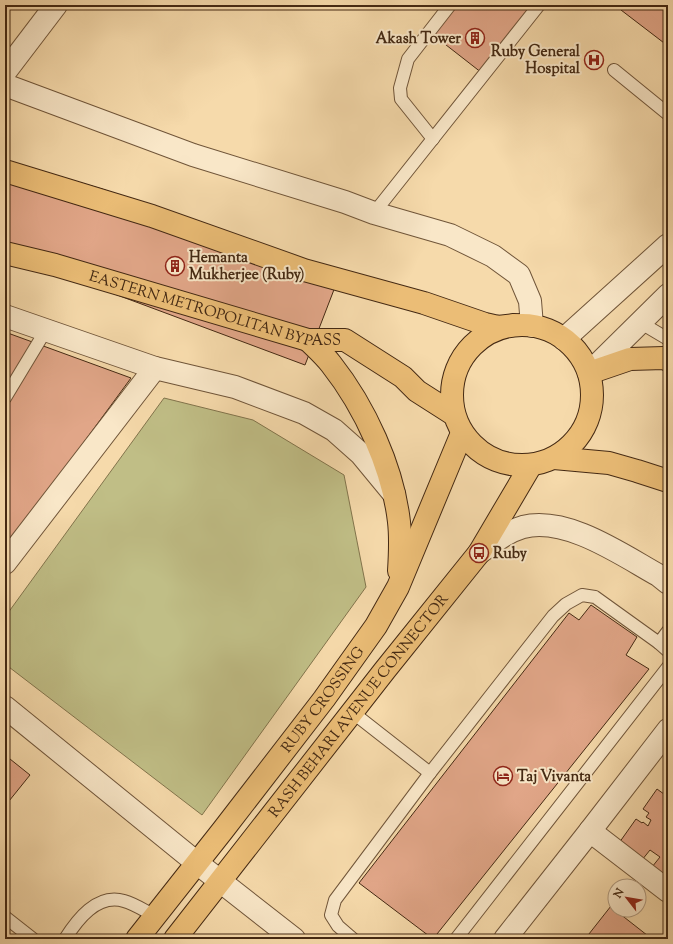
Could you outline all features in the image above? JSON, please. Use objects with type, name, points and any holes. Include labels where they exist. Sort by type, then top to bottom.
[{"type":"main road","points":[[5,170],[152,216],[304,270],[424,303],[485,324],[498,327],[523,325],[549,330],[564,339],[577,351],[589,373],[592,401],[588,418],[580,434],[569,448],[554,458],[531,465],[510,465],[491,459],[474,448],[458,423],[451,394],[455,374],[464,355],[477,341],[495,330],[523,325]]},
{"type":"main road","name":"EASTERN METROPOLITAN BYPASS","points":[[5,253],[55,265],[308,340],[345,340],[403,378],[458,423]]},
{"type":"main road","points":[[308,340],[331,364],[346,385],[363,413],[386,466],[394,494],[399,522],[400,546],[398,587]]},
{"type":"main road","points":[[589,373],[630,358],[664,358],[668,360]]},
{"type":"main road","name":"RUBY CROSSING","points":[[137,939],[324,699],[376,626],[398,587],[458,423]]},
{"type":"main road","points":[[554,458],[608,463],[668,482]]},
{"type":"main road","name":"RASH BEHARI AVENUE CONNECTOR","points":[[176,939],[352,712],[479,553],[531,465]]},
{"type":"street","points":[[5,72],[56,5]]},
{"type":"street","points":[[5,85],[193,155],[345,202],[374,213],[450,235],[493,256],[519,275],[530,301],[523,325]]},
{"type":"street","points":[[564,339],[668,245]]},
{"type":"street","points":[[589,373],[668,295]]},
{"type":"street","points":[[5,316],[155,368],[235,387],[304,413],[334,430],[361,454],[394,494]]},
{"type":"street","points":[[5,563],[155,368]]},
{"type":"street","points":[[479,553],[507,534],[524,527],[545,526],[563,528],[592,539],[668,582]]},
{"type":"street","points":[[5,707],[197,863],[294,939]]},
{"type":"street","points":[[505,939],[668,730]]},
{"type":"street","points":[[590,831],[668,891]]},
{"type":"lane","points":[[433,139],[401,98],[400,88],[408,59],[450,5]]},
{"type":"lane","points":[[374,213],[539,5]]},
{"type":"lane","points":[[614,70],[668,114]]},
{"type":"lane","points":[[641,323],[668,339]]},
{"type":"lane","points":[[5,398],[46,330]]},
{"type":"lane","points":[[353,939],[338,926],[332,915],[335,900],[430,773],[553,616],[566,604],[582,596],[595,597],[659,642],[668,651]]},
{"type":"lane","points":[[659,642],[668,631]]},
{"type":"lane","points":[[456,939],[668,666]]},
{"type":"lane","points":[[352,712],[430,773]]},
{"type":"lane","points":[[65,939],[86,911],[106,900],[122,900],[155,916]]},
{"type":"lane","points":[[5,916],[33,939]]},
{"type":"shaded area","points":[[164,398],[253,420],[344,475],[366,587],[202,815],[5,664],[5,617]]},
{"type":"building","name":"Akash Tower","points":[[454,5],[537,5],[482,73],[432,34]]},
{"type":"building","points":[[625,5],[668,5],[668,46],[621,10]]},
{"type":"building","name":"Hemanta Mukherjee (Ruby)","points":[[5,161],[102,189],[340,274],[305,365],[69,277],[5,257]]},
{"type":"building","points":[[5,332],[131,378],[48,491],[5,546]]},
{"type":"building","name":"Taj Vivanta","points":[[591,605],[637,637],[626,655],[649,669],[433,939],[359,883],[569,613],[579,620]]},
{"type":"building","points":[[5,755],[30,775],[5,806]]},
{"type":"building","points":[[657,789],[668,797],[668,879],[652,867],[660,857],[650,850],[642,860],[619,843],[636,819],[648,826],[651,820],[646,817],[649,813],[643,809]]},
{"type":"building","points":[[607,911],[607,918],[625,918],[652,939],[585,939]]},
{"type":"place","name":"Akash Tower","points":[[475,38]]},
{"type":"place","name":"Ruby General Hospital","points":[[594,60]]},
{"type":"place","name":"Hemanta Mukherjee (Ruby)","points":[[175,266]]},
{"type":"place","name":"Ruby","points":[[479,553]]},
{"type":"place","name":"Taj Vivanta","points":[[503,776]]}]
